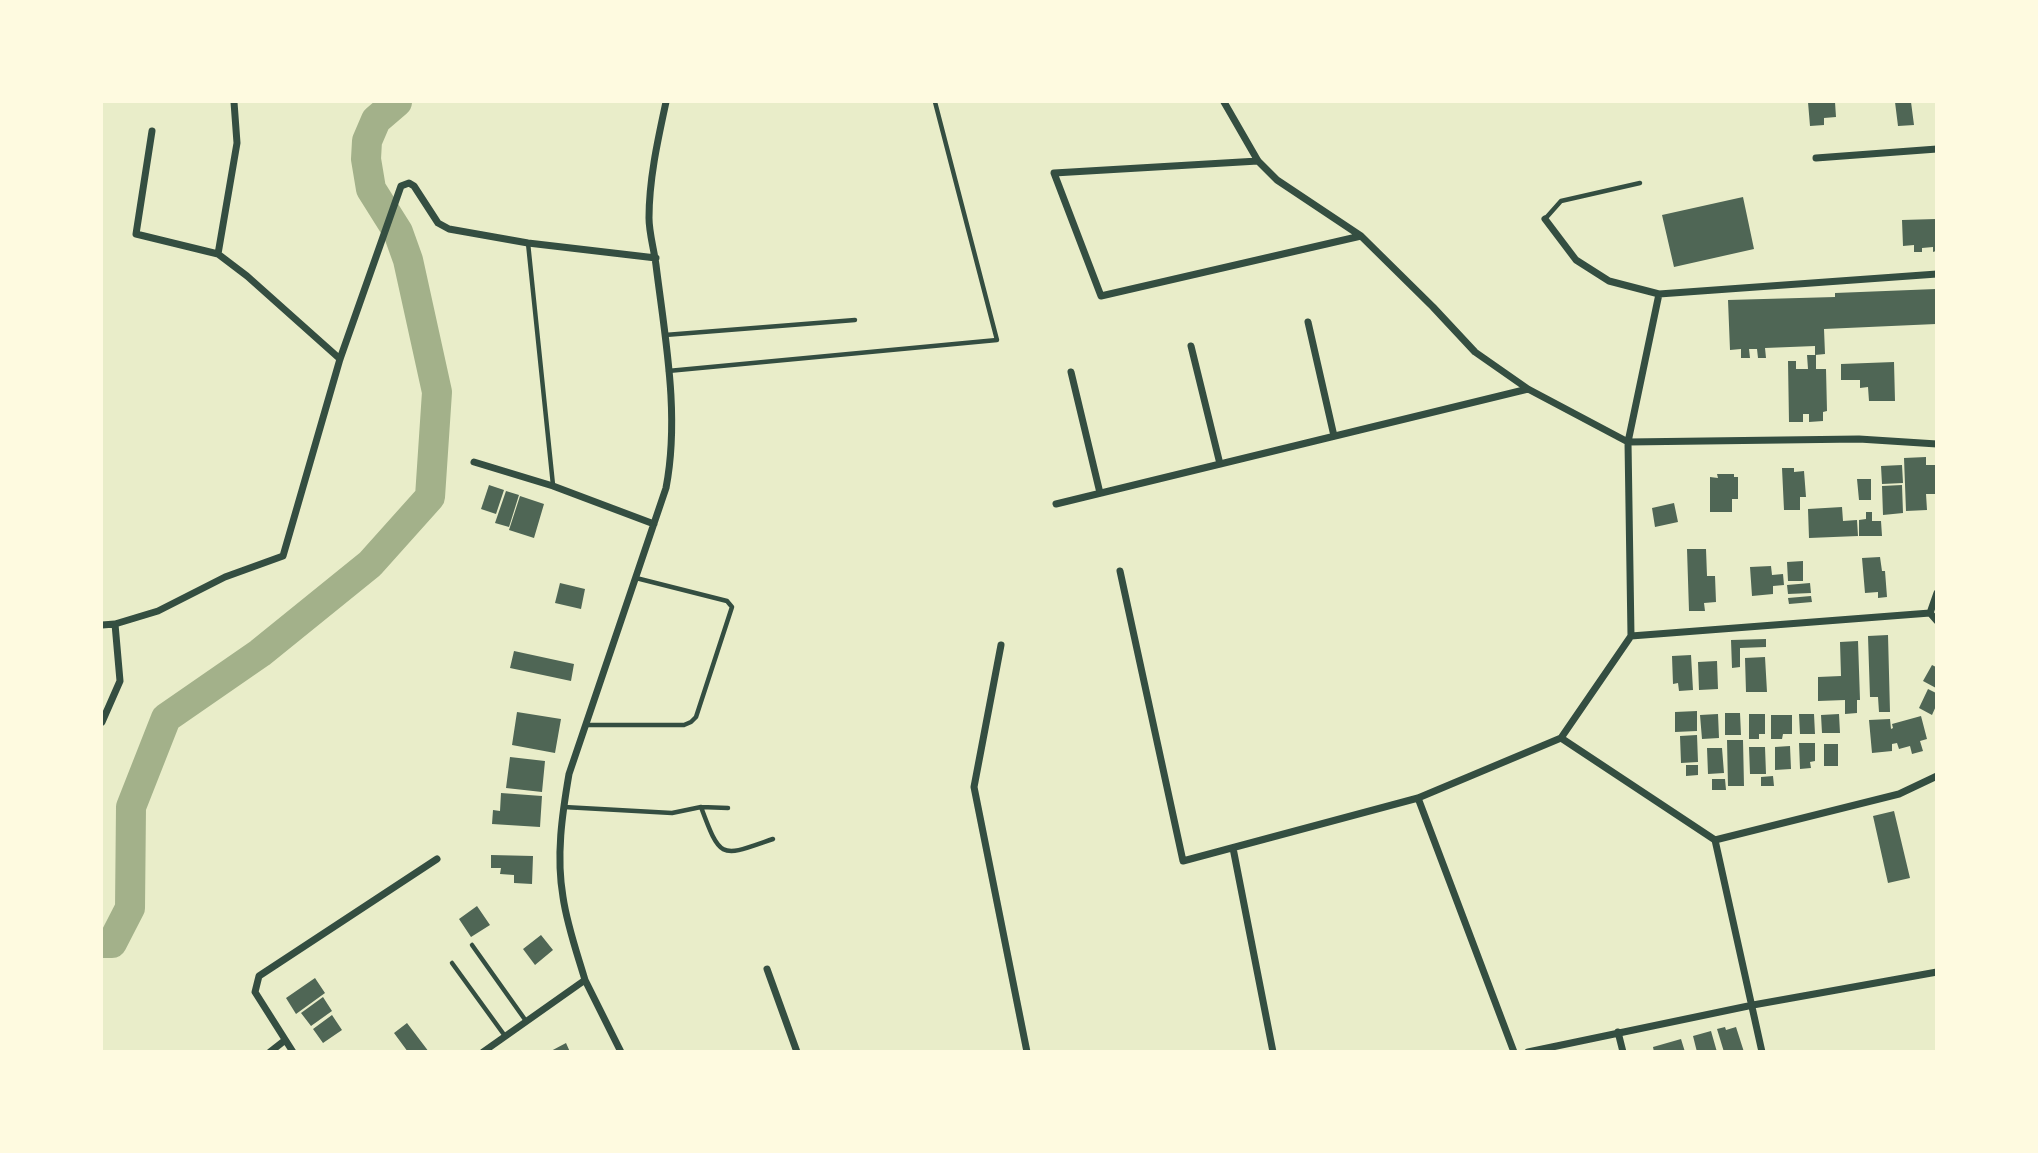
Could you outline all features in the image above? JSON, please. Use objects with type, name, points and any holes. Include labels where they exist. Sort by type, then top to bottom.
[{"type":"street","points":[[218,254],[237,143],[234,102]]},
{"type":"street","points":[[621,1052],[584,981],[562,896],[560,837],[569,774],[666,488],[673,453],[668,371],[656,258],[649,220],[651,186],[666,102]]},
{"type":"street","points":[[1224,102],[1258,161],[1277,180],[1361,236],[1475,352],[1528,389],[1628,442],[1860,439],[1937,444]]},
{"type":"street","points":[[152,131],[136,234],[218,254],[247,276],[340,359]]},
{"type":"street","points":[[1816,158],[1937,149]]},
{"type":"street","points":[[1258,161],[1054,173],[1101,296],[1361,236]]},
{"type":"street","points":[[102,625],[115,624],[158,611],[225,578],[283,556],[340,359],[401,186],[409,183],[414,186],[438,223],[449,229],[528,243],[656,258]]},
{"type":"street","points":[[1545,219],[1576,260],[1609,281],[1659,295],[1937,274]]},
{"type":"street","points":[[1120,571],[1183,861],[1418,798],[1561,738],[1631,636],[1628,442],[1659,295]]},
{"type":"street","points":[[1308,322],[1334,436]]},
{"type":"street","points":[[1191,346],[1220,464]]},
{"type":"street","points":[[1071,372],[1100,493]]},
{"type":"street","points":[[1056,504],[1528,389]]},
{"type":"street","points":[[474,462],[553,486],[654,524]]},
{"type":"street","points":[[1930,613],[1937,593]]},
{"type":"street","points":[[1631,636],[1930,613]]},
{"type":"street","points":[[1930,613],[1937,621]]},
{"type":"street","points":[[102,723],[121,681],[115,624]]},
{"type":"street","points":[[1001,645],[974,787],[1027,1052]]},
{"type":"street","points":[[1561,738],[1715,841],[1762,1052]]},
{"type":"street","points":[[1715,841],[1899,794],[1937,776]]},
{"type":"street","points":[[1418,798],[1514,1052]]},
{"type":"street","points":[[1233,848],[1273,1052]]},
{"type":"street","points":[[293,1052],[255,992],[258,976],[437,859]]},
{"type":"street","points":[[767,969],[797,1052]]},
{"type":"street","points":[[1528,1052],[1753,1005],[1937,972]]},
{"type":"street","points":[[483,1052],[584,981]]},
{"type":"street","points":[[1618,1032],[1623,1052]]},
{"type":"street","points":[[270,1052],[284,1041]]},
{"type":"lane","points":[[668,371],[997,340],[935,102]]},
{"type":"lane","points":[[1545,219],[1561,201],[1640,183]]},
{"type":"lane","points":[[528,243],[553,486]]},
{"type":"lane","points":[[664,335],[855,320]]},
{"type":"lane","points":[[587,725],[684,725],[696,717],[732,607],[727,601],[636,578]]},
{"type":"lane","points":[[564,807],[672,813],[701,807],[728,808]]},
{"type":"lane","points":[[701,807],[714,843],[722,851],[734,852],[773,839]]},
{"type":"lane","points":[[472,945],[526,1021]]},
{"type":"lane","points":[[452,962],[505,1036]]},
{"type":"building","points":[[1808,102],[1835,102],[1836,117],[1824,118],[1824,125],[1810,126]]},
{"type":"building","points":[[1895,102],[1911,102],[1914,125],[1898,126]]},
{"type":"building","points":[[1743,197],[1754,249],[1674,267],[1662,215]]},
{"type":"building","points":[[1936,219],[1936,251],[1933,252],[1933,247],[1914,252],[1914,245],[1903,246],[1902,220]]},
{"type":"building","points":[[1936,289],[1936,324],[1824,329],[1825,354],[1815,355],[1815,346],[1765,348],[1766,358],[1758,358],[1757,349],[1749,349],[1750,358],[1741,358],[1741,349],[1730,350],[1728,300],[1835,297],[1835,293]]},
{"type":"building","points":[[1807,355],[1816,355],[1816,369],[1826,369],[1827,411],[1823,412],[1823,421],[1809,422],[1809,414],[1803,414],[1803,422],[1789,422],[1788,361],[1796,361],[1796,369],[1808,369]]},
{"type":"building","points":[[1894,362],[1895,401],[1869,401],[1868,387],[1860,388],[1860,380],[1841,380],[1841,364]]},
{"type":"building","points":[[1926,457],[1926,465],[1936,465],[1936,494],[1926,494],[1927,510],[1906,511],[1904,458]]},
{"type":"building","points":[[1902,465],[1903,483],[1882,484],[1881,466]]},
{"type":"building","points":[[1782,468],[1794,468],[1794,472],[1804,471],[1806,497],[1800,497],[1800,510],[1784,510]]},
{"type":"building","points":[[1717,474],[1734,474],[1734,477],[1738,477],[1738,499],[1732,499],[1732,512],[1710,512],[1710,477],[1718,478]]},
{"type":"building","points":[[1857,479],[1871,479],[1871,500],[1859,500]]},
{"type":"building","points":[[489,485],[504,490],[496,514],[481,509]]},
{"type":"building","points":[[1902,485],[1903,513],[1883,515],[1882,486]]},
{"type":"building","points":[[506,491],[519,495],[509,527],[495,523]]},
{"type":"building","points":[[520,496],[544,504],[534,538],[509,530]]},
{"type":"building","points":[[1674,503],[1678,522],[1655,527],[1652,508]]},
{"type":"building","points":[[1842,507],[1843,521],[1857,520],[1858,536],[1809,538],[1808,509]]},
{"type":"building","points":[[1866,512],[1872,512],[1872,521],[1881,521],[1882,536],[1859,536],[1859,520],[1866,519]]},
{"type":"building","points":[[1687,549],[1706,549],[1707,576],[1715,576],[1716,602],[1704,603],[1705,611],[1689,611]]},
{"type":"building","points":[[1880,557],[1882,571],[1885,571],[1887,597],[1878,598],[1878,592],[1865,593],[1862,558]]},
{"type":"building","points":[[1803,561],[1803,581],[1788,581],[1787,562]]},
{"type":"building","points":[[1771,566],[1772,575],[1783,574],[1784,585],[1773,586],[1773,594],[1752,596],[1750,567]]},
{"type":"building","points":[[560,583],[585,589],[581,609],[555,603]]},
{"type":"building","points":[[1810,583],[1811,593],[1788,594],[1787,585]]},
{"type":"building","points":[[1811,596],[1812,602],[1789,604],[1788,598]]},
{"type":"building","points":[[1888,635],[1890,712],[1879,712],[1878,697],[1870,697],[1868,636]]},
{"type":"building","points":[[1766,639],[1766,647],[1740,648],[1740,667],[1732,668],[1731,640]]},
{"type":"building","points":[[1858,641],[1860,700],[1857,700],[1857,713],[1845,714],[1845,700],[1818,701],[1818,677],[1841,676],[1840,642]]},
{"type":"building","points":[[514,651],[574,664],[571,681],[510,668]]},
{"type":"building","points":[[1691,655],[1693,690],[1679,691],[1678,683],[1673,684],[1672,656]]},
{"type":"building","points":[[1765,657],[1767,692],[1746,692],[1745,658]]},
{"type":"building","points":[[1717,661],[1718,689],[1699,690],[1698,662]]},
{"type":"building","points":[[1932,665],[1936,667],[1936,688],[1923,681]]},
{"type":"building","points":[[1928,689],[1936,693],[1936,706],[1932,715],[1919,708]]},
{"type":"building","points":[[1697,711],[1697,731],[1675,732],[1675,712]]},
{"type":"building","points":[[517,712],[561,719],[555,753],[512,745]]},
{"type":"building","points":[[1725,713],[1740,713],[1741,735],[1725,735]]},
{"type":"building","points":[[1718,714],[1719,738],[1702,739],[1700,715]]},
{"type":"building","points":[[1749,714],[1765,714],[1765,734],[1759,734],[1759,739],[1749,739]]},
{"type":"building","points":[[1799,714],[1814,714],[1815,734],[1800,734]]},
{"type":"building","points":[[1839,714],[1840,733],[1822,733],[1821,715]]},
{"type":"building","points":[[1771,715],[1792,715],[1792,734],[1783,734],[1782,739],[1771,739]]},
{"type":"building","points":[[1921,716],[1927,739],[1920,741],[1923,751],[1912,754],[1910,746],[1899,749],[1897,743],[1892,744],[1892,751],[1872,753],[1869,720],[1890,719],[1891,729],[1892,724]]},
{"type":"building","points":[[1697,735],[1698,762],[1681,763],[1680,736]]},
{"type":"building","points":[[1727,740],[1743,740],[1744,786],[1728,786]]},
{"type":"building","points":[[1799,743],[1815,743],[1815,761],[1810,762],[1811,768],[1800,769]]},
{"type":"building","points":[[1824,744],[1838,744],[1838,766],[1824,766]]},
{"type":"building","points":[[1790,746],[1791,769],[1775,770],[1775,747]]},
{"type":"building","points":[[1749,747],[1765,747],[1766,774],[1750,774]]},
{"type":"building","points":[[1707,748],[1722,748],[1724,773],[1708,774]]},
{"type":"building","points":[[510,757],[545,761],[542,792],[506,788]]},
{"type":"building","points":[[1686,765],[1698,765],[1698,775],[1686,776]]},
{"type":"building","points":[[1773,776],[1774,786],[1761,786],[1761,777]]},
{"type":"building","points":[[1712,779],[1725,779],[1726,790],[1712,790]]},
{"type":"building","points":[[501,793],[542,796],[540,827],[492,824],[493,810],[500,811]]},
{"type":"building","points":[[1894,811],[1910,878],[1888,883],[1873,816]]},
{"type":"building","points":[[491,855],[533,856],[532,884],[514,883],[514,875],[500,874],[501,868],[491,868]]},
{"type":"building","points":[[477,906],[490,925],[471,937],[459,919]]},
{"type":"building","points":[[541,935],[553,950],[535,965],[523,949]]},
{"type":"building","points":[[315,978],[325,993],[296,1014],[286,998]]},
{"type":"building","points":[[323,997],[332,1011],[311,1026],[301,1013]]},
{"type":"building","points":[[332,1015],[342,1030],[323,1043],[313,1029]]},
{"type":"building","points":[[407,1023],[429,1052],[408,1052],[394,1033]]},
{"type":"building","points":[[1725,1027],[1726,1030],[1736,1027],[1744,1052],[1724,1052],[1717,1029]]},
{"type":"building","points":[[1711,1031],[1717,1052],[1697,1052],[1693,1036]]},
{"type":"building","points":[[1681,1039],[1685,1052],[1654,1052],[1653,1047]]},
{"type":"building","points":[[566,1043],[570,1052],[549,1052]]},
{"type":"waterway","points":[[102,943],[112,943],[130,908],[131,807],[166,718],[260,653],[370,564],[430,497],[437,392],[408,260],[398,232],[371,189],[366,159],[367,141],[376,120],[397,102]]}]
